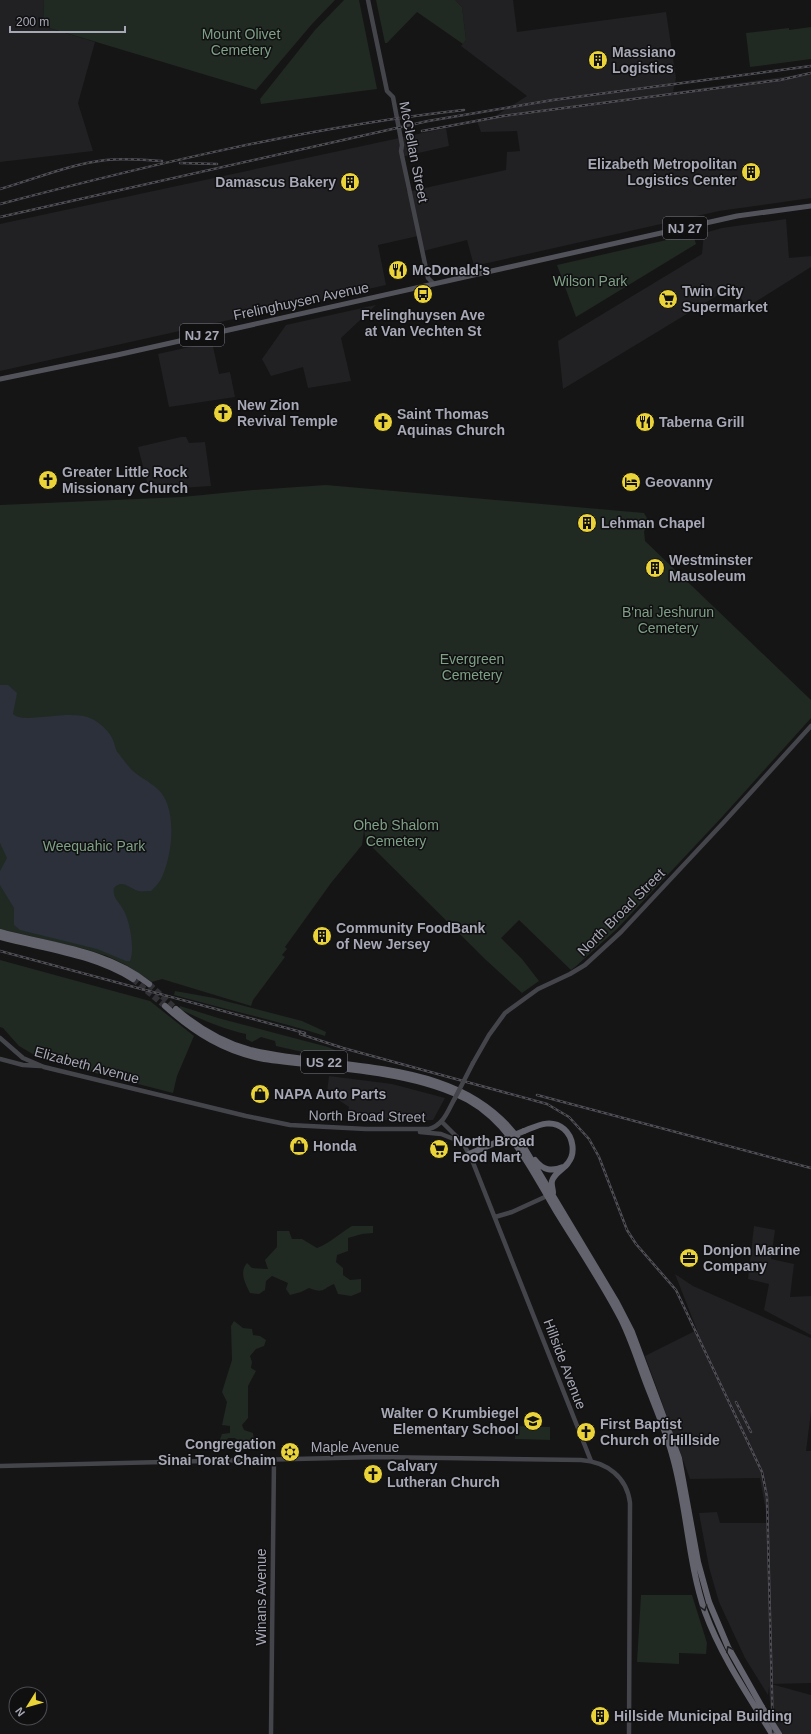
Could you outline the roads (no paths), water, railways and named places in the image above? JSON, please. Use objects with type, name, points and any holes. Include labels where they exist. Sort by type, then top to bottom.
[{"type":"highway","points":[[0,932],[96,955],[128,969],[149,984]]},
{"type":"highway","points":[[0,937],[95,961],[114,969],[133,980]]},
{"type":"highway","name":"US 22","points":[[165,1006],[186,1025],[204,1037],[244,1055],[270,1060],[398,1077],[440,1088],[461,1097],[484,1110],[504,1129],[517,1146],[615,1308],[630,1339],[674,1458],[693,1561],[704,1609],[720,1647],[772,1734]]},
{"type":"highway","name":"US 22","points":[[176,1009],[210,1035],[230,1044],[250,1050],[277,1056],[382,1069],[449,1086],[473,1098],[490,1109],[508,1127],[522,1144],[620,1307],[632,1332],[679,1458],[698,1562],[709,1602],[728,1648],[779,1734]]},
{"type":"highway","points":[[469,1154],[546,1123],[554,1124],[563,1129],[570,1136],[573,1146],[571,1159],[555,1176],[552,1182],[555,1199]]},
{"type":"highway","points":[[522,1144],[543,1168],[553,1170],[565,1166]]},
{"type":"main road","name":"McClellan Street","points":[[368,0],[387,91],[393,97],[402,145],[401,151],[428,278],[434,284]]},
{"type":"main road","name":"Frelinghuysen Avenue","points":[[0,379],[117,355],[737,216],[811,206]]},
{"type":"main road","name":"North Broad Street","points":[[175,1099],[261,1120],[290,1125],[415,1130],[432,1129],[442,1122],[489,1035],[505,1013],[538,989],[585,965],[621,932],[811,726]]},
{"type":"main road","name":"Elizabeth Avenue","points":[[0,1038],[23,1058],[44,1067],[175,1099]]},
{"type":"main road","points":[[0,1059],[23,1065],[44,1067]]},
{"type":"main road","name":"Hillside Avenue","points":[[442,1122],[462,1143],[469,1154],[495,1216],[591,1461]]},
{"type":"main road","points":[[415,1130],[426,1133],[441,1134],[462,1143]]},
{"type":"main road","points":[[495,1216],[512,1212],[547,1196]]},
{"type":"main road","name":"Maple Avenue","points":[[0,1466],[376,1457],[591,1461]]},
{"type":"main road","name":"Winans Avenue","points":[[272,1734],[274,1460]]},
{"type":"main road","points":[[591,1461],[607,1467],[617,1475],[627,1489],[630,1499],[629,1734]]},
{"type":"tunnel","points":[[133,979],[165,1006]]},
{"type":"tunnel","points":[[149,984],[176,1009]]},
{"type":"railway","points":[[0,217],[428,121],[553,100],[811,66]]},
{"type":"railway","points":[[422,131],[503,116],[780,80],[811,73]]},
{"type":"railway","points":[[0,204],[230,148],[347,126],[464,110]]},
{"type":"railway","points":[[0,189],[66,168],[93,162],[120,159],[162,161]]},
{"type":"railway","points":[[180,163],[217,164]]},
{"type":"railway","points":[[0,951],[305,1033]]},
{"type":"railway","points":[[300,1034],[343,1048],[547,1104],[569,1117],[589,1139],[599,1157],[627,1230],[636,1244],[676,1290],[762,1472],[767,1497],[773,1734]]},
{"type":"railway","points":[[537,1095],[811,1168]]},
{"type":"railway","points":[[736,1402],[751,1432]]},
{"type":"place","name":"Massiano Logistics","points":[[598,60]]},
{"type":"place","name":"Elizabeth Metropolitan Logistics Center","points":[[751,172]]},
{"type":"place","name":"Damascus Bakery","points":[[350,182]]},
{"type":"place","name":"McDonald's","points":[[398,270]]},
{"type":"place","name":"Frelinghuysen Ave at Van Vechten St","points":[[423,294]]},
{"type":"place","name":"Twin City Supermarket","points":[[668,299]]},
{"type":"place","name":"New Zion Revival Temple","points":[[223,413]]},
{"type":"place","name":"Saint Thomas Aquinas Church","points":[[383,422]]},
{"type":"place","name":"Taberna Grill","points":[[645,422]]},
{"type":"place","name":"Greater Little Rock Missionary Church","points":[[48,480]]},
{"type":"place","name":"Geovanny","points":[[631,482]]},
{"type":"place","name":"Lehman Chapel","points":[[587,523]]},
{"type":"place","name":"Westminster Mausoleum","points":[[655,568]]},
{"type":"place","name":"Community FoodBank of New Jersey","points":[[322,936]]},
{"type":"place","name":"NAPA Auto Parts","points":[[260,1094]]},
{"type":"place","name":"Honda","points":[[299,1146]]},
{"type":"place","name":"North Broad Food Mart","points":[[439,1149]]},
{"type":"place","name":"Donjon Marine Company","points":[[689,1258]]},
{"type":"place","name":"Walter O Krumbiegel Elementary School","points":[[533,1421]]},
{"type":"place","name":"First Baptist Church of Hillside","points":[[586,1432]]},
{"type":"place","name":"Congregation Sinai Torat Chaim","points":[[290,1452]]},
{"type":"place","name":"Calvary Lutheran Church","points":[[373,1474]]},
{"type":"place","name":"Hillside Municipal Building","points":[[600,1716]]},
{"type":"park label","name":"Mount Olivet Cemetery","points":[[241,42]]},
{"type":"park label","name":"Wilson Park","points":[[590,281]]},
{"type":"park label","name":"B'nai Jeshurun Cemetery","points":[[668,620]]},
{"type":"park label","name":"Evergreen Cemetery","points":[[472,668]]},
{"type":"park label","name":"Oheb Shalom Cemetery","points":[[396,834]]},
{"type":"park label","name":"Weequahic Park","points":[[94,846]]}]
